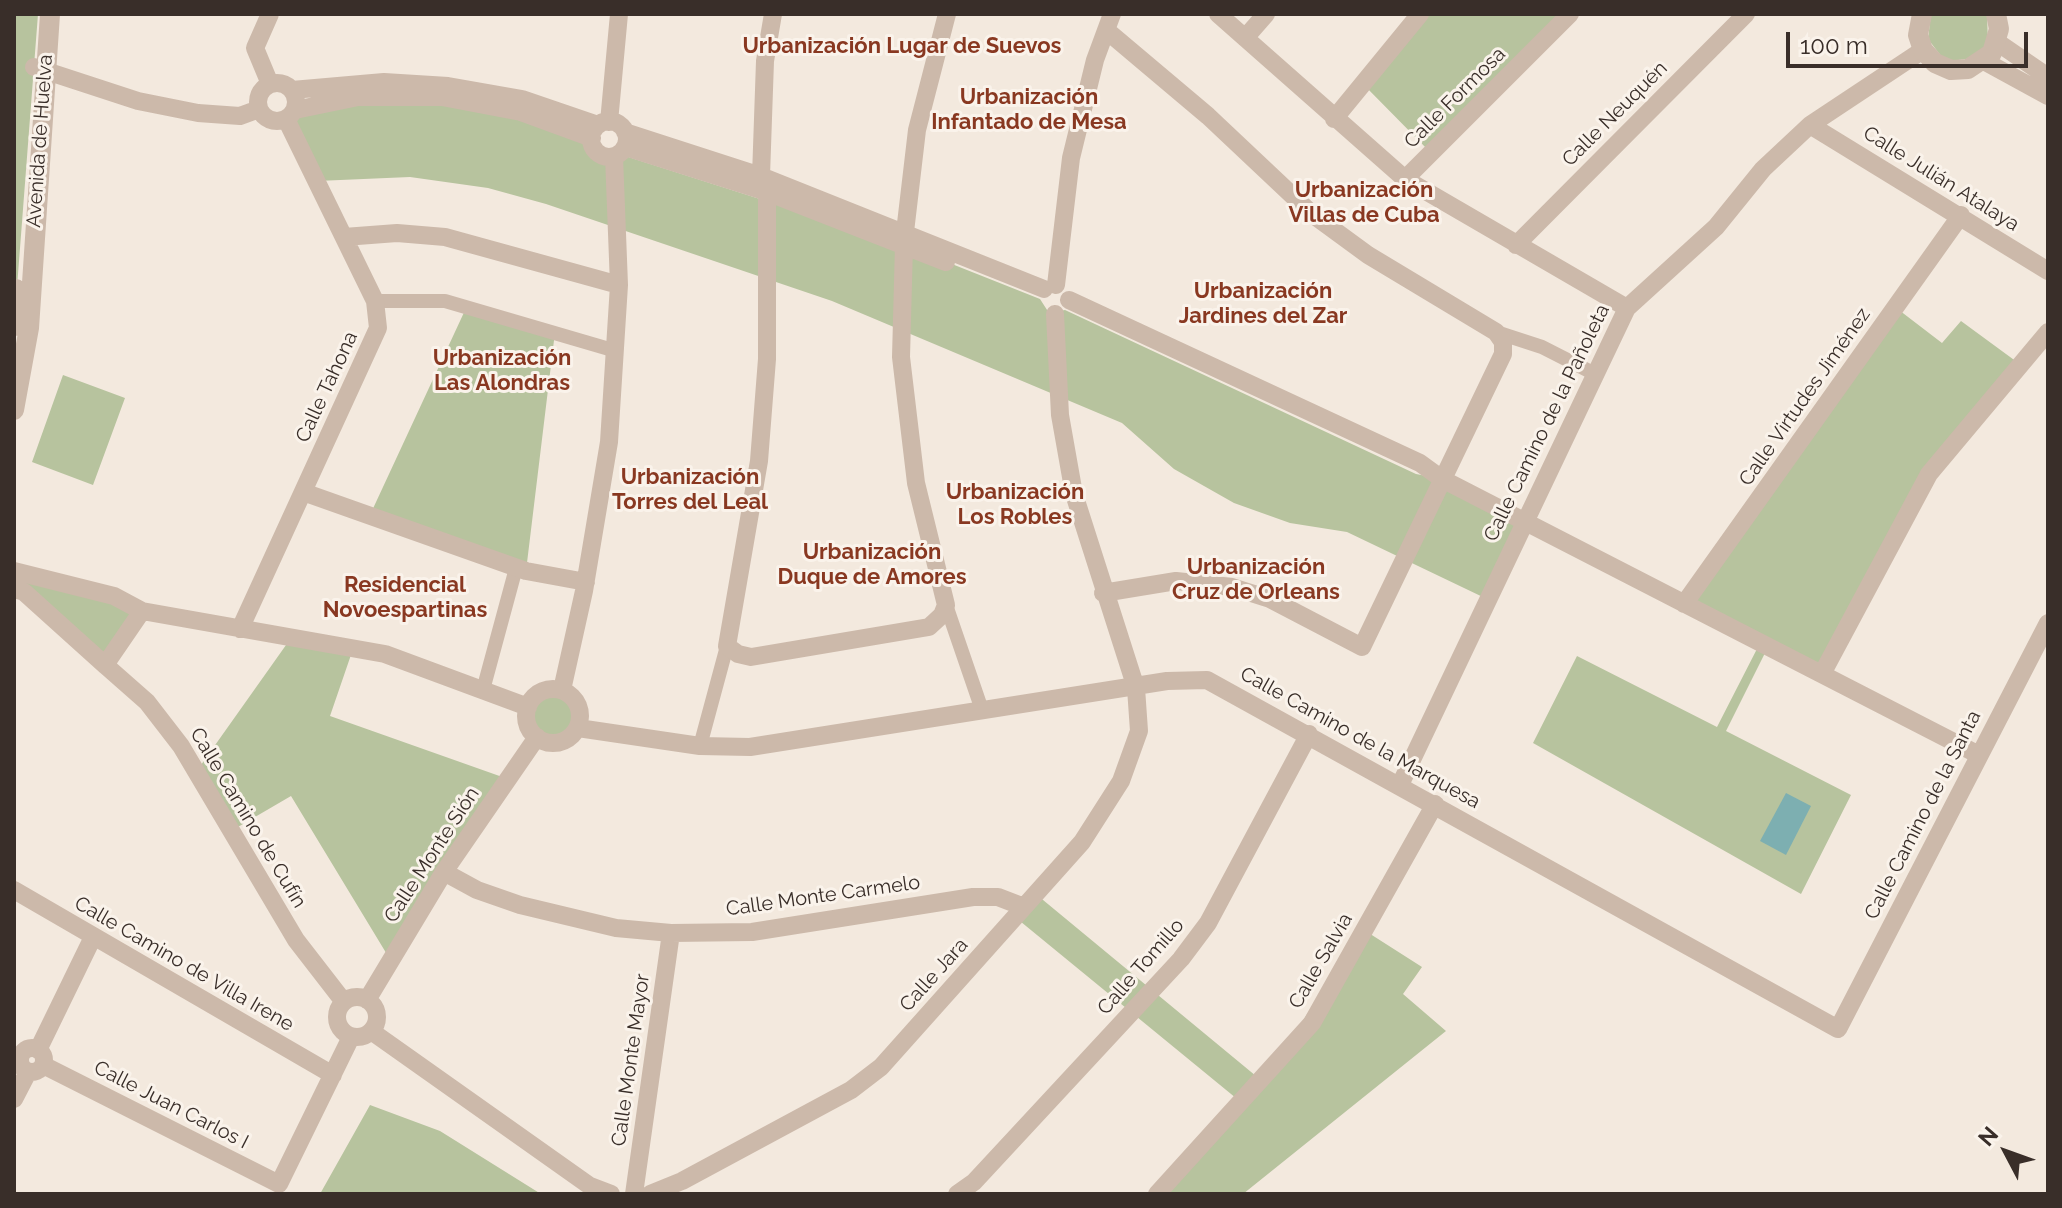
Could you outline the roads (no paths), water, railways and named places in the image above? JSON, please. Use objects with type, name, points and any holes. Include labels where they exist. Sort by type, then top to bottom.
[{"type":"street","name":"Avenida de Huelva","points":[[14,410],[39,69],[38,14]]},
{"type":"street","name":"Avenida de Huelva","points":[[39,69],[50,14]]},
{"type":"street","points":[[270,14],[255,48],[270,84]]},
{"type":"street","points":[[619,14],[598,153],[622,145],[764,184],[1047,291],[1066,290],[1060,415],[1074,494],[1103,593],[1136,688]]},
{"type":"street","points":[[700,746],[727,646],[759,461],[767,345],[765,61],[773,14]]},
{"type":"street","points":[[947,14],[917,130],[904,238],[901,357],[916,483],[946,605],[982,710]]},
{"type":"street","points":[[1218,14],[1405,179],[1627,308]]},
{"type":"street","points":[[1245,38],[1266,14]]},
{"type":"street","points":[[1334,119],[1420,14]]},
{"type":"street","name":"Calle Formosa","points":[[1405,179],[1570,14]]},
{"type":"street","name":"Calle Neuquén","points":[[1516,245],[1746,14]]},
{"type":"street","points":[[1922,14],[1918,35],[1923,50],[1935,63],[1951,70],[1968,69],[1984,61],[1997,42],[1996,14]]},
{"type":"street","points":[[1595,374],[1542,347],[1496,332],[1368,255],[1312,214],[1109,22],[1071,158],[1044,310],[1063,308],[1416,474],[1442,479],[1979,755]]},
{"type":"street","points":[[1997,42],[2048,77]]},
{"type":"street","name":"Calle Camino de la Pañoleta","points":[[1400,785],[1627,308],[1716,227],[1763,169],[1810,125],[1923,50]]},
{"type":"street","points":[[1984,61],[2048,96]]},
{"type":"street","points":[[39,69],[138,101],[198,113],[240,116],[259,109]]},
{"type":"street","points":[[292,90],[384,82],[448,86],[522,99],[600,128]]},
{"type":"street","points":[[291,114],[296,96],[292,90],[278,83],[270,84],[259,95],[259,109],[267,119],[291,114],[358,97],[442,97],[600,128],[619,125],[622,145],[619,285],[609,442],[586,582],[562,690]]},
{"type":"street","name":"Calle Tahona","points":[[240,629],[378,328],[375,301],[291,114]]},
{"type":"street","name":"Calle Julián Atalaya","points":[[1810,125],[2048,271]]},
{"type":"street","name":"Calle Virtudes Jiménez","points":[[1684,604],[1961,215]]},
{"type":"street","points":[[344,237],[397,233],[445,237],[619,285]]},
{"type":"street","points":[[375,301],[445,301],[616,351]]},
{"type":"street","points":[[1103,593],[1176,581],[1232,587],[1270,599],[1362,647],[1503,354],[1503,342],[1496,332]]},
{"type":"street","points":[[1822,674],[1929,474],[2048,332]]},
{"type":"street","points":[[303,492],[516,568],[586,582]]},
{"type":"street","points":[[483,690],[516,568]]},
{"type":"street","points":[[14,571],[114,596],[142,611],[385,654],[528,707]]},
{"type":"street","name":"Calle Camino de Cufín","points":[[14,589],[24,592],[147,702],[181,746],[296,940],[344,1002]]},
{"type":"street","points":[[727,646],[738,654],[751,657],[929,627],[942,615],[946,605]]},
{"type":"street","points":[[105,665],[142,611]]},
{"type":"street","name":"Calle Camino de la Santa","points":[[1838,1029],[2048,623]]},
{"type":"street","name":"Calle Camino de la Marquesa","points":[[578,728],[700,746],[750,747],[1167,681],[1207,680],[1838,1029]]},
{"type":"street","name":"Calle Jara","points":[[650,1194],[682,1181],[851,1090],[881,1067],[1082,842],[1121,781],[1139,731],[1136,688]]},
{"type":"street","points":[[544,690],[562,690],[576,701],[580,710],[578,728],[566,740],[557,742],[537,737],[529,727],[528,707],[544,690]]},
{"type":"street","name":"Calle Tomillo","points":[[957,1194],[974,1182],[1181,959],[1208,923],[1309,734]]},
{"type":"street","name":"Calle Monte Sión","points":[[367,1000],[444,872],[537,737]]},
{"type":"street","name":"Calle Salvia","points":[[1157,1194],[1312,1023],[1435,804]]},
{"type":"street","name":"Calle Monte Carmelo","points":[[444,872],[477,890],[533,908],[616,928],[671,933],[752,932],[973,897],[998,897],[1024,907]]},
{"type":"street","name":"Calle Camino de Villa Irene","points":[[14,890],[333,1075]]},
{"type":"street","name":"Calle Monte Mayor","points":[[634,1194],[671,933]]},
{"type":"street","points":[[14,1099],[26,1058],[93,937]]},
{"type":"street","points":[[355,997],[367,1000],[377,1015],[371,1031],[362,1037],[351,1037],[338,1024],[337,1012],[344,1002],[355,997]]},
{"type":"street","points":[[371,1031],[590,1186],[611,1194]]},
{"type":"street","points":[[333,1075],[351,1037]]},
{"type":"street","name":"Calle Juan Carlos I","points":[[26,1058],[279,1184],[333,1075]]},
{"type":"water","points":[[1786,793],[1811,806],[1786,855],[1760,841]]},
{"type":"district","name":"Urbanización Lugar de Suevos","points":[[902,46]]},
{"type":"district","name":"Urbanización Infantado de Mesa","points":[[1029,110]]},
{"type":"district","name":"Urbanización Villas de Cuba","points":[[1364,202]]},
{"type":"district","name":"Urbanización Jardines del Zar","points":[[1263,304]]},
{"type":"district","name":"Urbanización Las Alondras","points":[[502,370]]},
{"type":"district","name":"Urbanización Torres del Leal","points":[[690,490]]},
{"type":"district","name":"Urbanización Los Robles","points":[[1015,504]]},
{"type":"district","name":"Urbanización Duque de Amores","points":[[872,564]]},
{"type":"district","name":"Urbanización Cruz de Orleans","points":[[1256,580]]},
{"type":"district","name":"Residencial Novoespartinas","points":[[405,598]]}]
